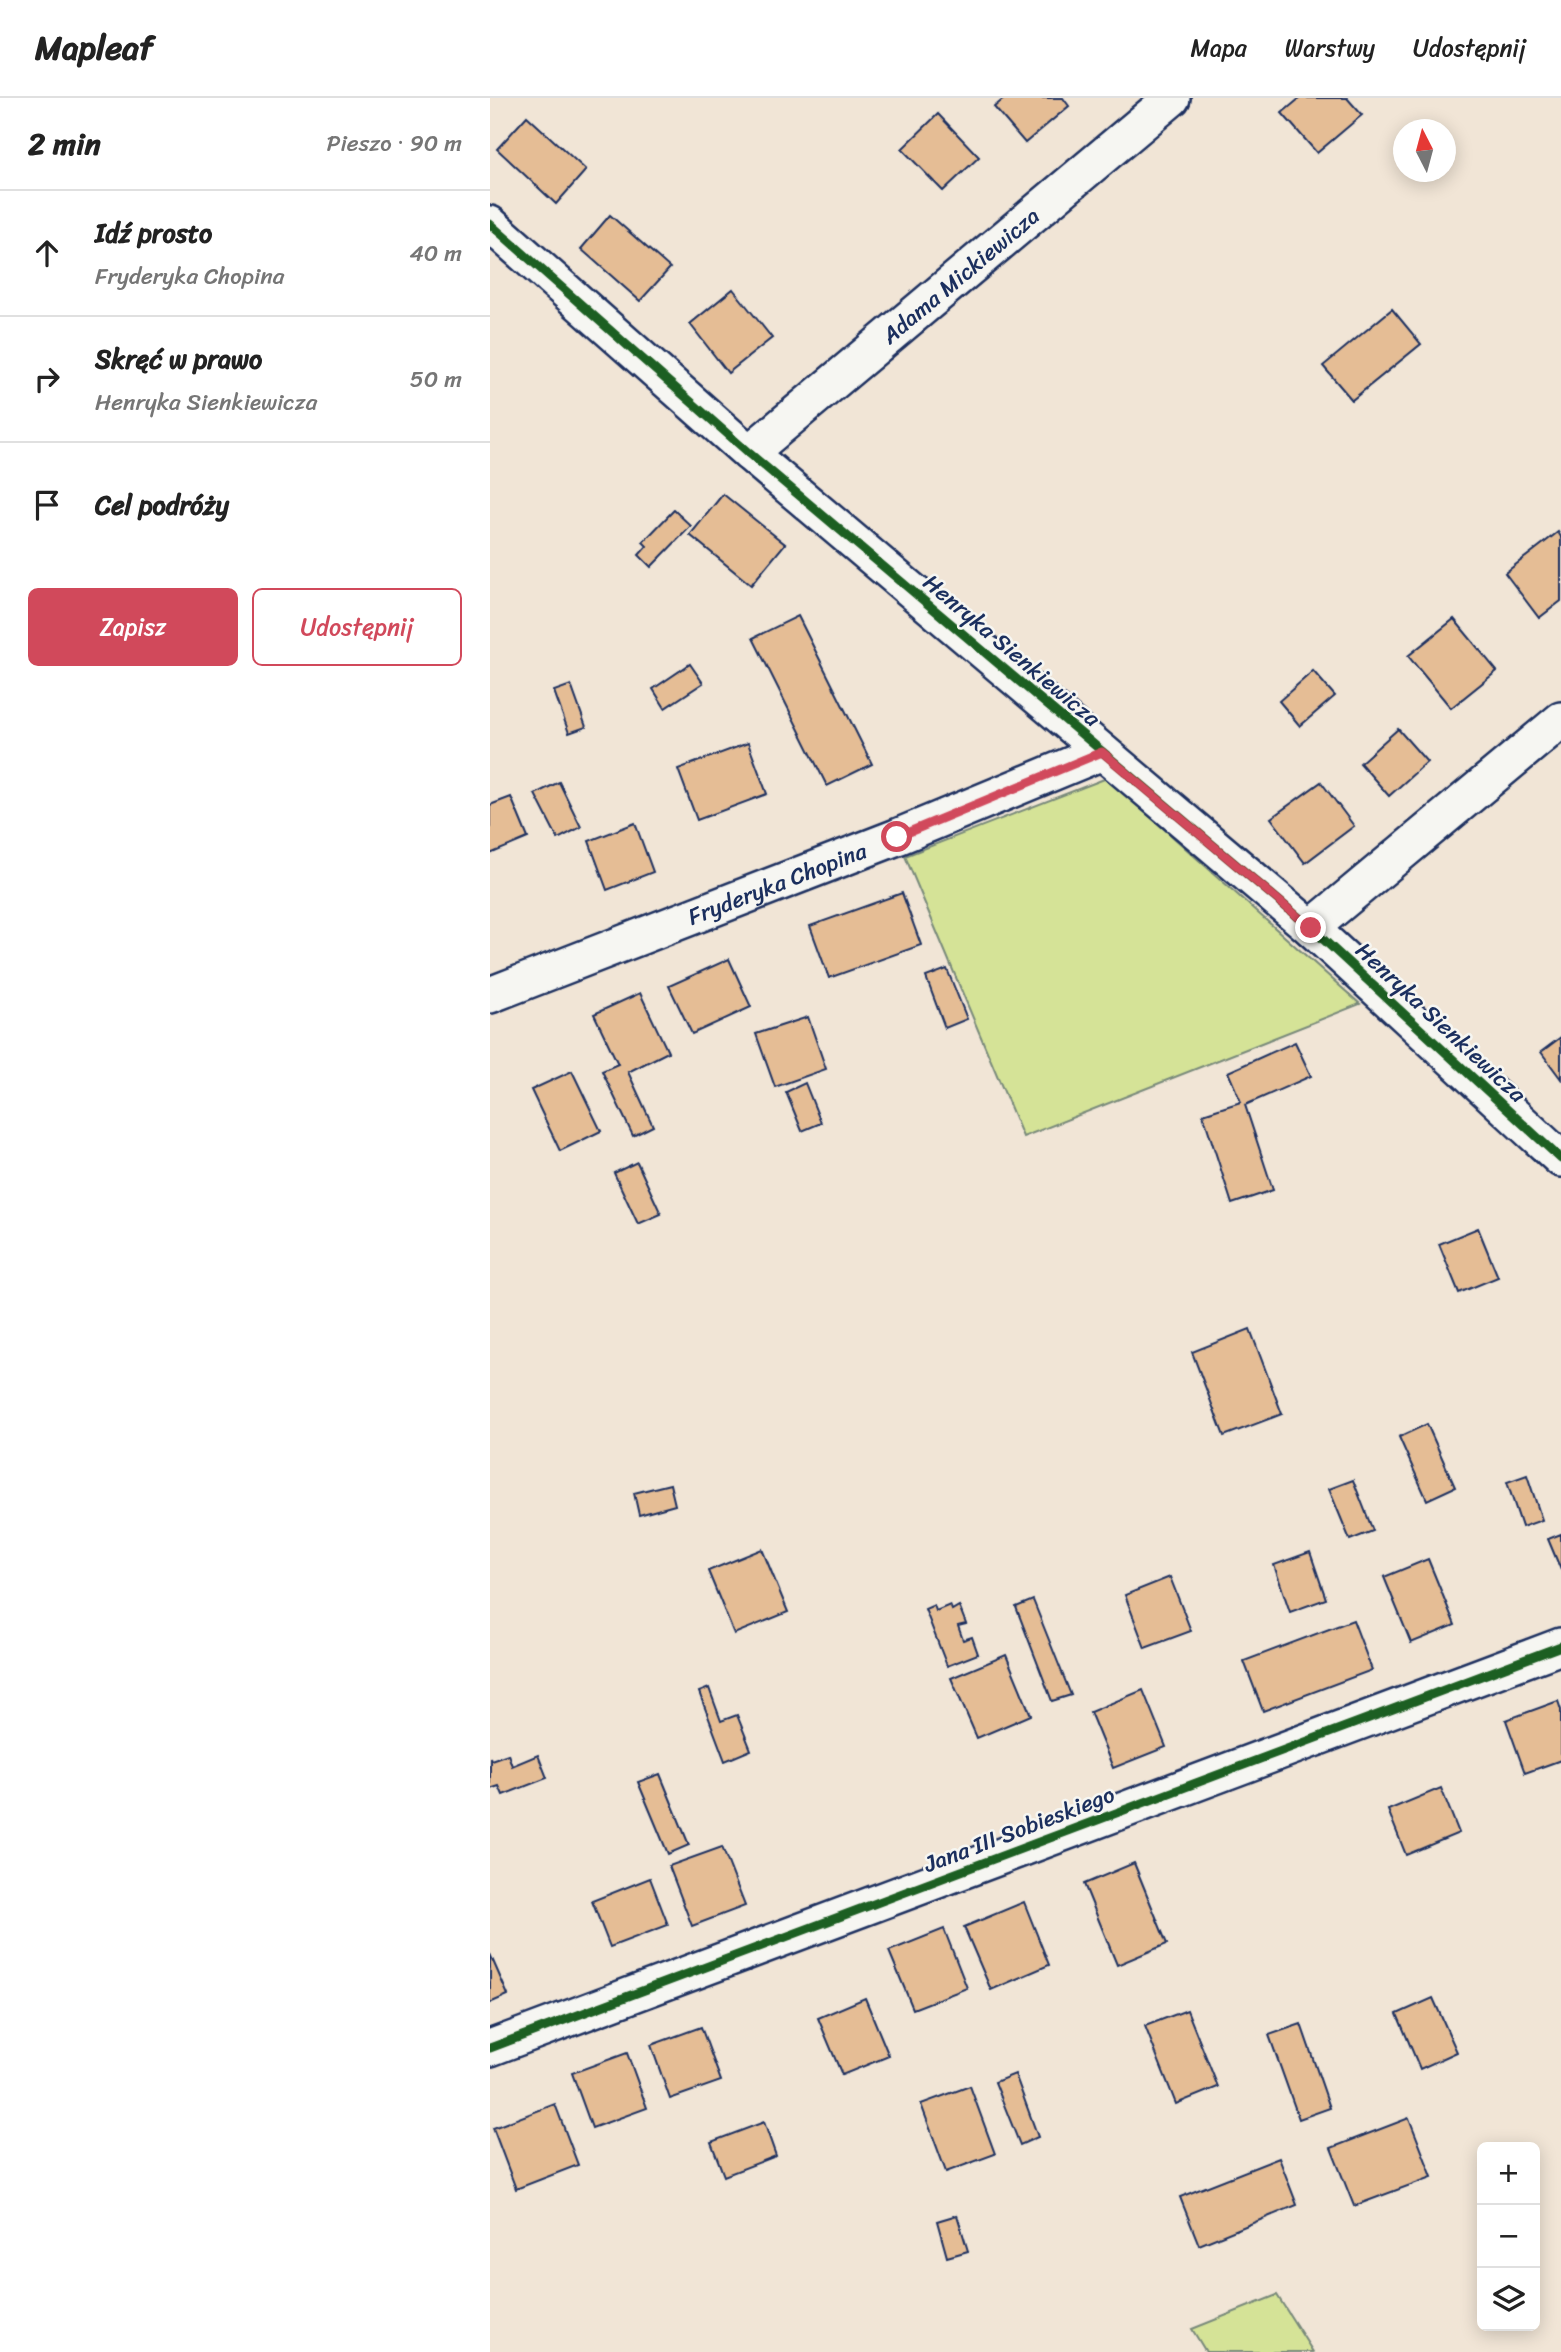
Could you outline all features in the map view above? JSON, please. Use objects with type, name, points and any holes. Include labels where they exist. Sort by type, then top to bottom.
[{"type":"street","name":"Adama Mickiewicza","points":[[749,453],[1172,98]]},
{"type":"street","name":"Henryka Sienkiewicza","points":[[490,224],[749,453],[1311,928],[1561,1159]]},
{"type":"street","points":[[1311,928],[1561,720]]},
{"type":"street","name":"Fryderyka Chopina","points":[[490,995],[897,837],[1102,752]]},
{"type":"street","name":"Jana III Sobieskiego","points":[[490,2048],[1561,1646]]},
{"type":"green space","points":[[1107,778],[1360,1004],[1023,1137],[905,856]]},
{"type":"green space","points":[[1277,2295],[1313,2352],[1206,2352],[1192,2329]]},
{"type":"building","points":[[1005,98],[1063,98],[1069,106],[1025,143],[994,107]]},
{"type":"building","points":[[1300,98],[1347,98],[1362,115],[1317,153],[1282,113]]},
{"type":"building","points":[[938,114],[979,157],[943,191],[902,149]]},
{"type":"building","points":[[527,116],[586,170],[556,204],[497,149]]},
{"type":"building","points":[[610,215],[670,268],[640,301],[581,249]]},
{"type":"building","points":[[733,289],[772,338],[728,373],[690,324]]},
{"type":"building","points":[[1392,309],[1421,344],[1352,400],[1323,366]]},
{"type":"building","points":[[723,494],[785,544],[751,585],[690,535]]},
{"type":"building","points":[[674,510],[691,526],[651,567],[639,555],[647,546],[643,542]]},
{"type":"building","points":[[1558,532],[1561,537],[1561,601],[1539,618],[1505,573]]},
{"type":"building","points":[[798,616],[872,764],[827,786],[753,638]]},
{"type":"building","points":[[1454,619],[1497,671],[1451,708],[1408,656]]},
{"type":"building","points":[[690,664],[703,683],[665,708],[653,689]]},
{"type":"building","points":[[1313,671],[1335,696],[1300,726],[1279,701]]},
{"type":"building","points":[[571,685],[586,727],[569,733],[554,691]]},
{"type":"building","points":[[1398,729],[1427,762],[1389,796],[1360,763]]},
{"type":"building","points":[[748,743],[767,794],[697,820],[678,769]]},
{"type":"building","points":[[559,782],[581,827],[558,839],[535,794]]},
{"type":"building","points":[[1321,782],[1354,826],[1305,863],[1271,818]]},
{"type":"building","points":[[511,797],[528,838],[490,854],[490,805]]},
{"type":"building","points":[[635,823],[653,872],[607,890],[589,841]]},
{"type":"building","points":[[902,893],[921,945],[829,978],[810,926]]},
{"type":"building","points":[[729,959],[751,1007],[692,1034],[669,986]]},
{"type":"building","points":[[947,969],[967,1019],[945,1028],[926,977]]},
{"type":"building","points":[[640,993],[668,1052],[628,1072],[653,1126],[633,1136],[602,1071],[618,1064],[594,1014]]},
{"type":"building","points":[[808,1017],[826,1069],[775,1087],[756,1034]]},
{"type":"building","points":[[1561,1037],[1561,1079],[1541,1052]]},
{"type":"building","points":[[1295,1042],[1311,1076],[1245,1105],[1273,1190],[1232,1204],[1203,1114],[1241,1102],[1228,1072]]},
{"type":"building","points":[[572,1071],[601,1131],[560,1151],[531,1090]]},
{"type":"building","points":[[805,1083],[821,1123],[802,1131],[786,1092]]},
{"type":"building","points":[[637,1162],[661,1214],[638,1224],[614,1173]]},
{"type":"building","points":[[1478,1228],[1498,1277],[1459,1293],[1439,1244]]},
{"type":"building","points":[[1250,1329],[1282,1414],[1224,1436],[1192,1352]]},
{"type":"building","points":[[1427,1424],[1455,1487],[1427,1500],[1399,1437]]},
{"type":"building","points":[[1527,1475],[1542,1520],[1522,1527],[1507,1482]]},
{"type":"building","points":[[1353,1480],[1373,1531],[1350,1540],[1329,1489]]},
{"type":"building","points":[[670,1484],[675,1505],[639,1515],[634,1493]]},
{"type":"building","points":[[1561,1534],[1561,1570],[1548,1539]]},
{"type":"building","points":[[762,1549],[788,1612],[734,1634],[708,1571]]},
{"type":"building","points":[[1310,1552],[1326,1599],[1290,1612],[1274,1565]]},
{"type":"building","points":[[1428,1559],[1455,1625],[1411,1643],[1384,1577]]},
{"type":"building","points":[[1170,1577],[1191,1631],[1145,1648],[1125,1595]]},
{"type":"building","points":[[1033,1600],[1071,1695],[1052,1701],[1016,1607]]},
{"type":"building","points":[[934,1605],[936,1611],[950,1605],[952,1610],[959,1606],[966,1624],[958,1626],[963,1640],[972,1637],[978,1654],[947,1666],[925,1609]]},
{"type":"building","points":[[1353,1620],[1372,1670],[1263,1711],[1244,1661]]},
{"type":"building","points":[[1006,1655],[1031,1715],[977,1738],[951,1678]]},
{"type":"building","points":[[709,1688],[721,1721],[737,1715],[751,1750],[725,1761],[699,1692]]},
{"type":"building","points":[[1143,1690],[1166,1747],[1113,1768],[1090,1712]]},
{"type":"building","points":[[1558,1701],[1561,1710],[1561,1760],[1525,1773],[1506,1720]]},
{"type":"building","points":[[508,1754],[512,1766],[538,1755],[547,1778],[503,1795],[499,1786],[490,1789],[490,1757],[491,1760]]},
{"type":"building","points":[[660,1774],[689,1845],[668,1854],[638,1782]]},
{"type":"building","points":[[1441,1788],[1459,1833],[1406,1855],[1388,1810]]},
{"type":"building","points":[[722,1847],[745,1906],[692,1926],[669,1866]]},
{"type":"building","points":[[1134,1863],[1167,1944],[1117,1965],[1084,1884]]},
{"type":"building","points":[[650,1878],[668,1925],[610,1947],[592,1901]]},
{"type":"building","points":[[1024,1902],[1049,1965],[991,1990],[964,1927]]},
{"type":"building","points":[[944,1929],[967,1988],[913,2009],[889,1951]]},
{"type":"building","points":[[490,1954],[508,1995],[490,2003]]},
{"type":"building","points":[[865,1998],[889,2056],[842,2075],[818,2018]]},
{"type":"building","points":[[1433,1998],[1457,2052],[1420,2069],[1397,2014]]},
{"type":"building","points":[[1187,2010],[1218,2087],[1176,2104],[1145,2026]]},
{"type":"building","points":[[1301,2024],[1330,2108],[1299,2119],[1269,2035]]},
{"type":"building","points":[[701,2027],[721,2081],[670,2099],[651,2045]]},
{"type":"building","points":[[627,2053],[647,2108],[592,2128],[572,2073]]},
{"type":"building","points":[[1015,2074],[1038,2137],[1020,2145],[995,2082]]},
{"type":"building","points":[[970,2086],[995,2154],[946,2172],[921,2104]]},
{"type":"building","points":[[555,2104],[578,2165],[516,2189],[493,2128]]},
{"type":"building","points":[[1409,2118],[1432,2177],[1354,2206],[1331,2148]]},
{"type":"building","points":[[764,2122],[776,2156],[724,2176],[711,2142]]},
{"type":"building","points":[[1279,2158],[1297,2205],[1199,2245],[1180,2197]]},
{"type":"building","points":[[957,2215],[968,2251],[947,2257],[937,2221]]},
{"type":"cycle path","points":[[490,224],[749,453],[1311,928],[1561,1159]]},
{"type":"cycle path","points":[[490,2048],[1561,1646]]},
{"type":"route","points":[[897,837],[1102,752],[1311,928]]}]
